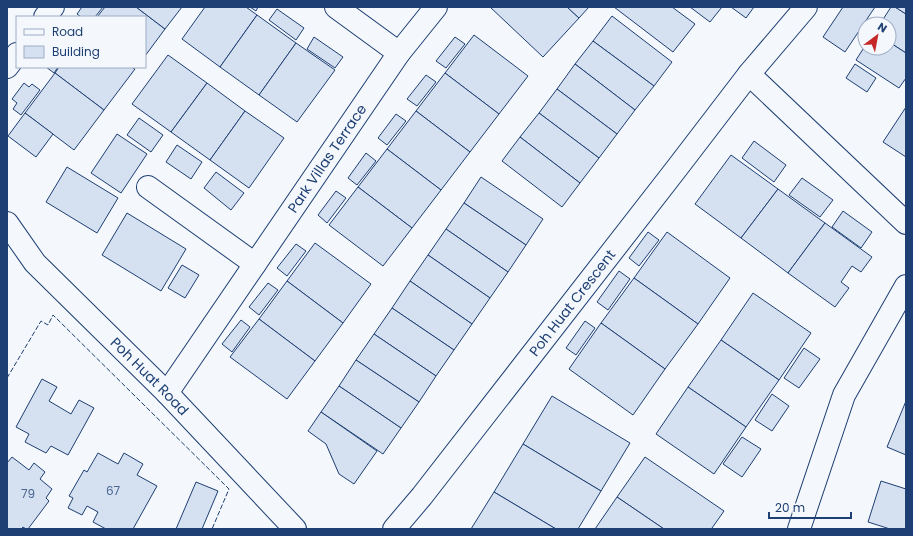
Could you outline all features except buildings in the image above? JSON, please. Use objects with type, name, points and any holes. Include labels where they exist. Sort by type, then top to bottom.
[{"type":"street","points":[[46,16],[53,7]]},
{"type":"street","points":[[336,7],[399,53]]},
{"type":"street","name":"Park Villas Terrace","points":[[167,393],[399,53],[436,7]]},
{"type":"street","name":"Poh Huat Crescent","points":[[394,529],[432,484],[748,74],[806,7]]},
{"type":"street","points":[[7,67],[16,55]]},
{"type":"street","points":[[748,74],[906,223]]},
{"type":"street","points":[[148,187],[255,264]]},
{"type":"street","name":"Poh Huat Road","points":[[7,223],[35,263],[167,393],[295,529]]},
{"type":"street","points":[[799,529],[844,395],[906,286]]},
{"type":"fence","points":[[7,378],[41,321],[48,325],[53,315],[229,489],[212,529]]}]
